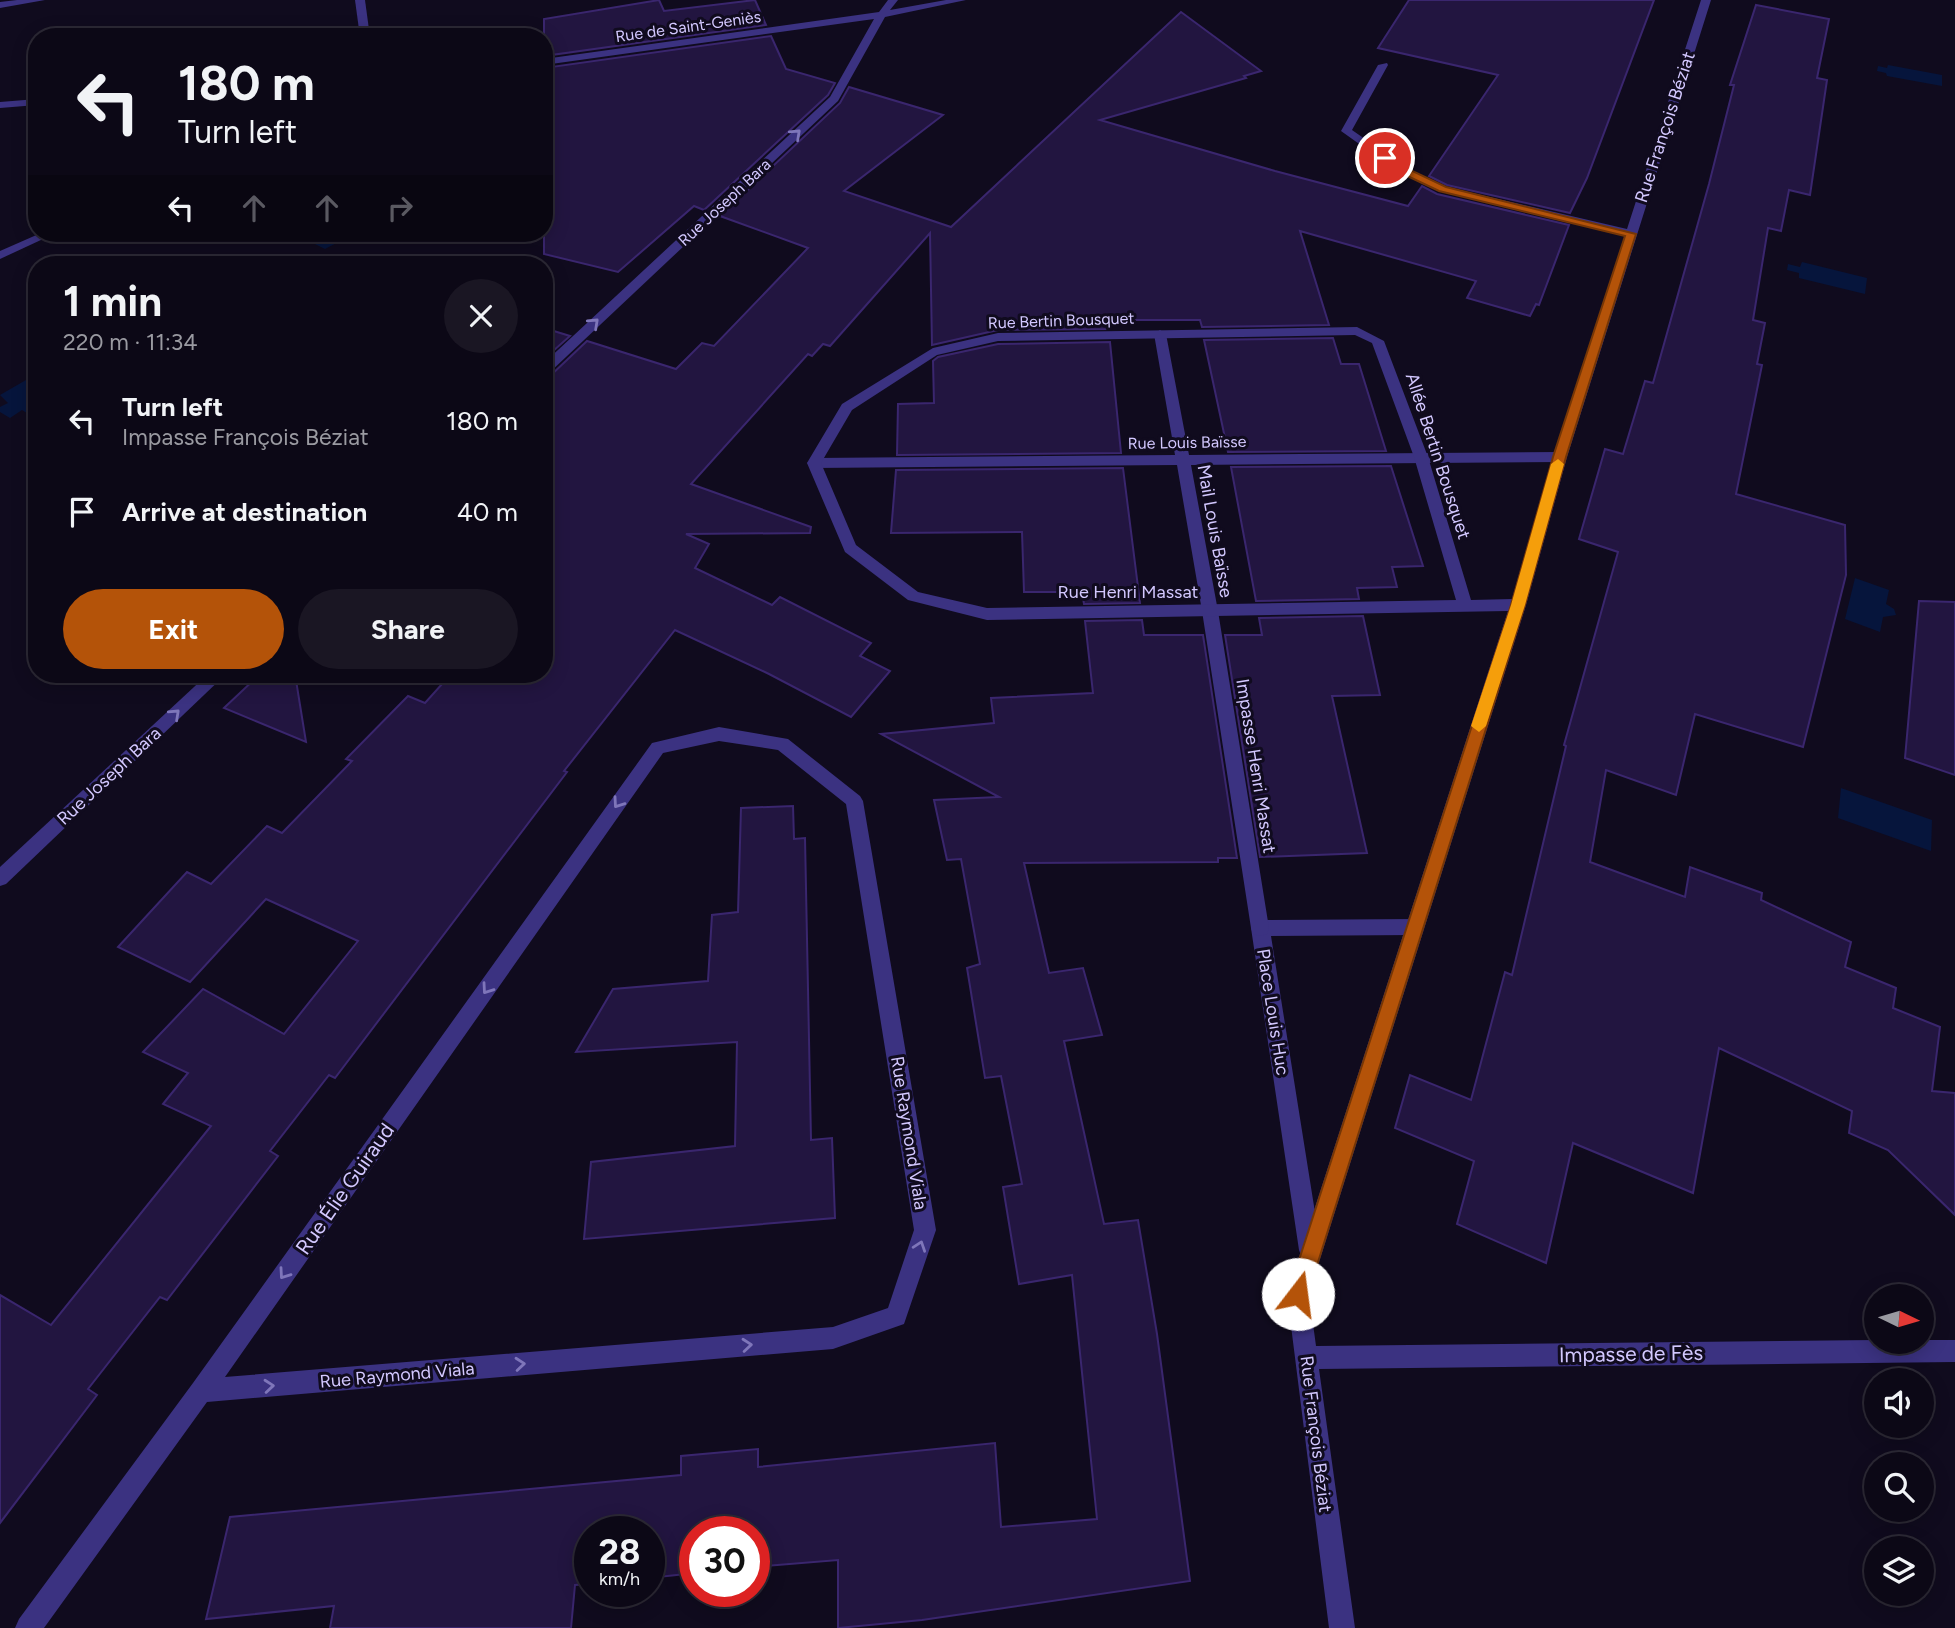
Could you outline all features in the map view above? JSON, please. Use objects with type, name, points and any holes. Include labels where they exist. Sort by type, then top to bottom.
[{"type":"street","points":[[0,5],[40,0]]},
{"type":"street","points":[[360,0],[364,28]]},
{"type":"street","name":"Rue Joseph Bara","points":[[553,362],[834,99],[880,15],[893,0]]},
{"type":"street","name":"Rue de Saint-Geniès","points":[[553,61],[880,15],[961,0]]},
{"type":"street","name":"Rue François Béziat","points":[[1342,1628],[1298,1294],[1518,605],[1560,457],[1706,0]]},
{"type":"street","points":[[1383,65],[1346,131],[1404,171],[1442,189],[1631,234]]},
{"type":"street","points":[[0,105],[28,103]]},
{"type":"street","points":[[0,255],[30,242]]},
{"type":"street","name":"Rue Bertin Bousquet","points":[[814,463],[847,407],[933,352],[998,337],[1357,331]]},
{"type":"street","name":"Allée Bertin Bousquet","points":[[1357,331],[1378,341],[1421,457],[1465,606]]},
{"type":"street","name":"Mail Louis Baïsse","points":[[1160,334],[1210,611]]},
{"type":"street","name":"Rue Louis Baïsse","points":[[814,463],[1560,457]]},
{"type":"street","name":"Rue Henri Massat","points":[[814,463],[850,548],[913,596],[987,614],[1518,605]]},
{"type":"street","name":"Impasse Henri Massat","points":[[1210,611],[1260,928]]},
{"type":"street","name":"Rue Joseph Bara","points":[[0,878],[208,683]]},
{"type":"street","name":"Rue Raymond Viala","points":[[201,1391],[833,1338],[896,1316],[925,1230],[854,801],[782,744],[719,734],[658,748]]},
{"type":"street","name":"Rue Élie Guiraud","points":[[28,1628],[201,1391],[658,748]]},
{"type":"street","name":"Place Louis Huc","points":[[1310,1250],[1260,928],[1415,926]]},
{"type":"street","name":"Impasse de Fès","points":[[1307,1358],[1955,1351]]},
{"type":"water","points":[[1888,65],[1942,75],[1942,86],[1887,76],[1886,73],[1877,71],[1878,66],[1887,68]]},
{"type":"water","points":[[311,242],[338,242],[325,249]]},
{"type":"water","points":[[1802,262],[1867,278],[1865,294],[1799,278],[1799,273],[1787,270],[1788,264],[1800,267]]},
{"type":"water","points":[[28,381],[28,414],[22,410],[10,418],[0,412],[0,407],[8,403],[0,395]]},
{"type":"water","points":[[1855,578],[1889,590],[1886,604],[1894,609],[1896,615],[1883,617],[1880,632],[1845,619]]},
{"type":"water","points":[[1841,788],[1932,820],[1931,851],[1838,818]]},
{"type":"building","points":[[659,0],[664,11],[755,0],[766,25],[553,55],[553,28],[544,28],[544,19]]},
{"type":"building","points":[[1409,0],[1654,0],[1587,178],[1570,213],[1447,185],[1429,176],[1498,75],[1378,48]]},
{"type":"building","points":[[1756,5],[1829,19],[1817,78],[1827,80],[1810,195],[1789,190],[1781,231],[1768,228],[1753,320],[1765,323],[1757,364],[1762,365],[1736,494],[1845,525],[1846,575],[1803,747],[1695,714],[1676,795],[1606,770],[1590,862],[1685,897],[1690,867],[1762,893],[1761,900],[1851,942],[1845,967],[1896,988],[1893,1008],[1940,1027],[1932,1091],[1955,1093],[1955,1215],[1888,1150],[1849,1133],[1852,1111],[1719,1048],[1693,1193],[1573,1143],[1546,1263],[1457,1224],[1474,1161],[1395,1128],[1410,1075],[1471,1100],[1505,972],[1512,975],[1566,746],[1564,745],[1618,552],[1579,539],[1605,449],[1623,454],[1645,381],[1653,383],[1709,184],[1734,85],[1730,85]]},
{"type":"building","points":[[1181,12],[1261,71],[1244,76],[1246,78],[1100,120],[1408,206],[1422,186],[1437,194],[1569,225],[1539,305],[1536,304],[1530,316],[1467,298],[1476,281],[1300,231],[1329,325],[1202,327],[1200,320],[1108,320],[1109,329],[998,330],[932,345],[930,233],[830,346],[823,344],[812,356],[808,354],[691,484],[811,527],[810,533],[686,534],[709,544],[695,568],[772,605],[780,597],[871,643],[860,656],[890,671],[851,717],[769,674],[675,630],[564,771],[567,772],[335,1078],[329,1075],[270,1151],[278,1156],[167,1300],[160,1297],[88,1389],[97,1395],[0,1523],[0,1295],[51,1325],[211,1126],[163,1104],[188,1073],[143,1052],[203,989],[284,1034],[358,941],[266,899],[190,982],[118,947],[187,872],[211,884],[267,826],[282,833],[352,761],[346,759],[408,696],[425,703],[443,683],[553,683],[553,373],[587,341],[676,369],[702,343],[714,346],[808,248],[720,216],[840,103],[849,87],[943,115],[844,191],[951,227]]},
{"type":"building","points":[[771,36],[786,69],[835,83],[828,95],[704,210],[694,206],[618,272],[544,254],[544,242],[553,242],[553,67]]},
{"type":"building","points":[[553,331],[570,336],[553,351]]},
{"type":"building","points":[[1333,338],[1341,364],[1359,364],[1386,451],[1228,452],[1204,340]]},
{"type":"building","points":[[1110,342],[1121,453],[897,455],[898,404],[934,403],[933,361],[938,357],[998,344]]},
{"type":"building","points":[[1391,466],[1423,566],[1392,567],[1397,587],[1357,588],[1359,599],[1256,601],[1231,467]]},
{"type":"building","points":[[1123,468],[1140,603],[1084,604],[1082,592],[1024,592],[1022,532],[891,533],[896,470]]},
{"type":"building","points":[[1919,601],[1955,602],[1955,775],[1905,758]]},
{"type":"building","points":[[1363,616],[1380,695],[1332,696],[1367,853],[1260,857],[1225,635],[1262,635],[1259,618]]},
{"type":"building","points":[[1142,620],[1144,635],[1203,635],[1237,858],[1218,858],[1218,862],[1024,863],[1049,973],[1083,968],[1102,1035],[1064,1041],[1104,1224],[1138,1220],[1157,1334],[1190,1581],[922,1620],[838,1628],[838,1560],[770,1566],[770,1516],[679,1516],[679,1575],[665,1576],[665,1516],[574,1516],[574,1596],[571,1628],[330,1628],[334,1606],[206,1619],[230,1517],[681,1475],[681,1456],[758,1449],[758,1467],[995,1443],[1001,1527],[1097,1519],[1072,1275],[1019,1284],[1003,1187],[1022,1184],[1001,1076],[985,1078],[967,968],[980,964],[961,859],[947,860],[934,800],[999,797],[881,734],[994,723],[991,698],[1093,693],[1085,621]]},
{"type":"building","points":[[250,683],[296,683],[306,742],[224,708]]},
{"type":"building","points":[[793,806],[794,839],[805,838],[811,1140],[832,1138],[835,1218],[584,1239],[591,1162],[735,1146],[737,1042],[576,1052],[613,989],[708,981],[712,915],[738,912],[741,808]]},
{"type":"slow traffic","points":[[1479,726],[1518,605],[1558,464]]},
{"type":"route","points":[[1298,1294],[1518,605],[1560,457],[1631,234],[1442,189],[1404,171],[1385,158]]}]
